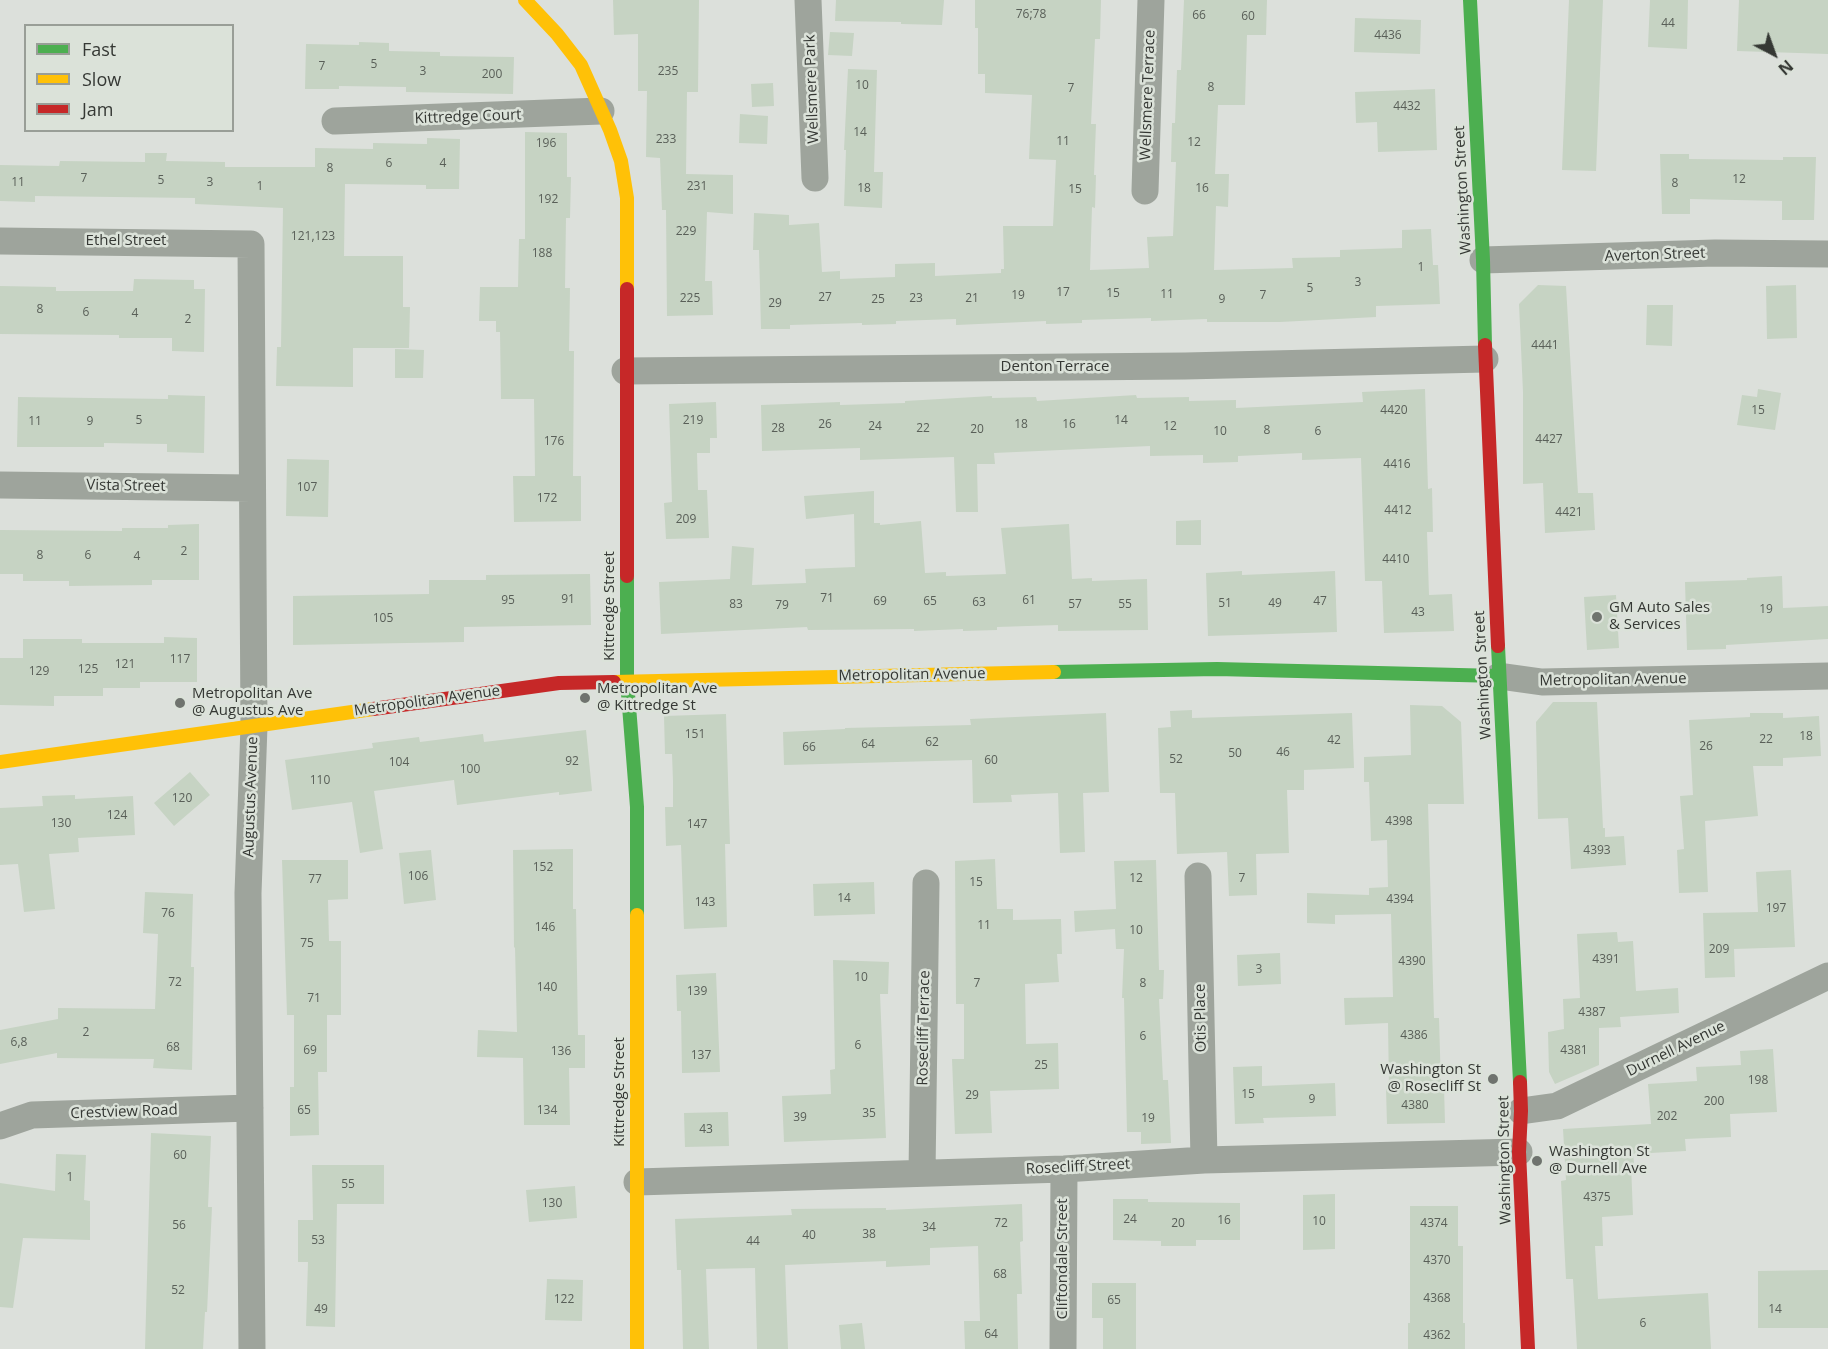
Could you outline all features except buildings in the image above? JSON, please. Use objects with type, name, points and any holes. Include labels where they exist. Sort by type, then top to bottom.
[{"type":"street","name":"Kittredge Street","points":[[525,0],[557,34],[581,65],[621,161],[627,198],[625,371],[627,681],[637,807],[637,1349]]},
{"type":"street","name":"Wellsmere Park","points":[[808,0],[815,178]]},
{"type":"street","name":"Wellsmere Terrace","points":[[1145,191],[1151,0]]},
{"type":"street","name":"Washington Street","points":[[1470,0],[1483,260],[1485,359],[1499,676],[1521,1112],[1519,1152],[1528,1349]]},
{"type":"street","name":"Kittredge Court","points":[[335,121],[601,111]]},
{"type":"street","name":"Ethel Street","points":[[0,241],[251,244]]},
{"type":"street","name":"Augustus Avenue","points":[[251,244],[254,726],[248,893],[252,1349]]},
{"type":"street","name":"Averton Street","points":[[1483,260],[1714,253],[1828,254]]},
{"type":"street","name":"Denton Terrace","points":[[625,371],[1185,366],[1485,359]]},
{"type":"street","name":"Vista Street","points":[[0,485],[251,488]]},
{"type":"street","name":"Metropolitan Avenue","points":[[0,762],[559,683],[1217,669],[1499,676],[1542,682],[1828,676]]},
{"type":"street","name":"Otis Place","points":[[1198,876],[1204,1160]]},
{"type":"street","name":"Rosecliff Terrace","points":[[922,1173],[926,882]]},
{"type":"street","name":"Durnell Avenue","points":[[1521,1112],[1557,1106],[1828,976]]},
{"type":"street","name":"Crestview Road","points":[[0,1126],[33,1115],[250,1108]]},
{"type":"street","name":"Rosecliff Street","points":[[637,1182],[1064,1168],[1204,1160],[1519,1152]]},
{"type":"street","name":"Cliftondale Street","points":[[1063,1349],[1064,1168]]},
{"type":"traffic: fast","points":[[1470,0],[1485,345]]},
{"type":"traffic: fast","points":[[627,576],[627,681],[637,807],[637,915]]},
{"type":"traffic: fast","points":[[1498,646],[1520,1082]]},
{"type":"traffic: fast","points":[[1054,672],[1217,669],[1499,676]]},
{"type":"traffic: slow","points":[[525,0],[557,34],[581,65],[621,161],[627,198],[627,289]]},
{"type":"traffic: slow","points":[[614,682],[1054,672]]},
{"type":"traffic: slow","points":[[0,762],[373,709]]},
{"type":"traffic: slow","points":[[637,915],[637,1349]]},
{"type":"traffic: jam","points":[[627,289],[627,576]]},
{"type":"traffic: jam","points":[[1485,345],[1498,646]]},
{"type":"traffic: jam","points":[[373,709],[559,683],[614,682]]},
{"type":"traffic: jam","points":[[1520,1082],[1519,1152],[1528,1349]]},
{"type":"place","name":"GM Auto Sales & Services","points":[[1597,617]]},
{"type":"place","name":"Metropolitan Ave @ Kittredge St","points":[[585,698]]},
{"type":"place","name":"Metropolitan Ave @ Augustus Ave","points":[[180,703]]},
{"type":"place","name":"Washington St @ Rosecliff St","points":[[1493,1079]]},
{"type":"place","name":"Washington St @ Durnell Ave","points":[[1537,1161]]}]
